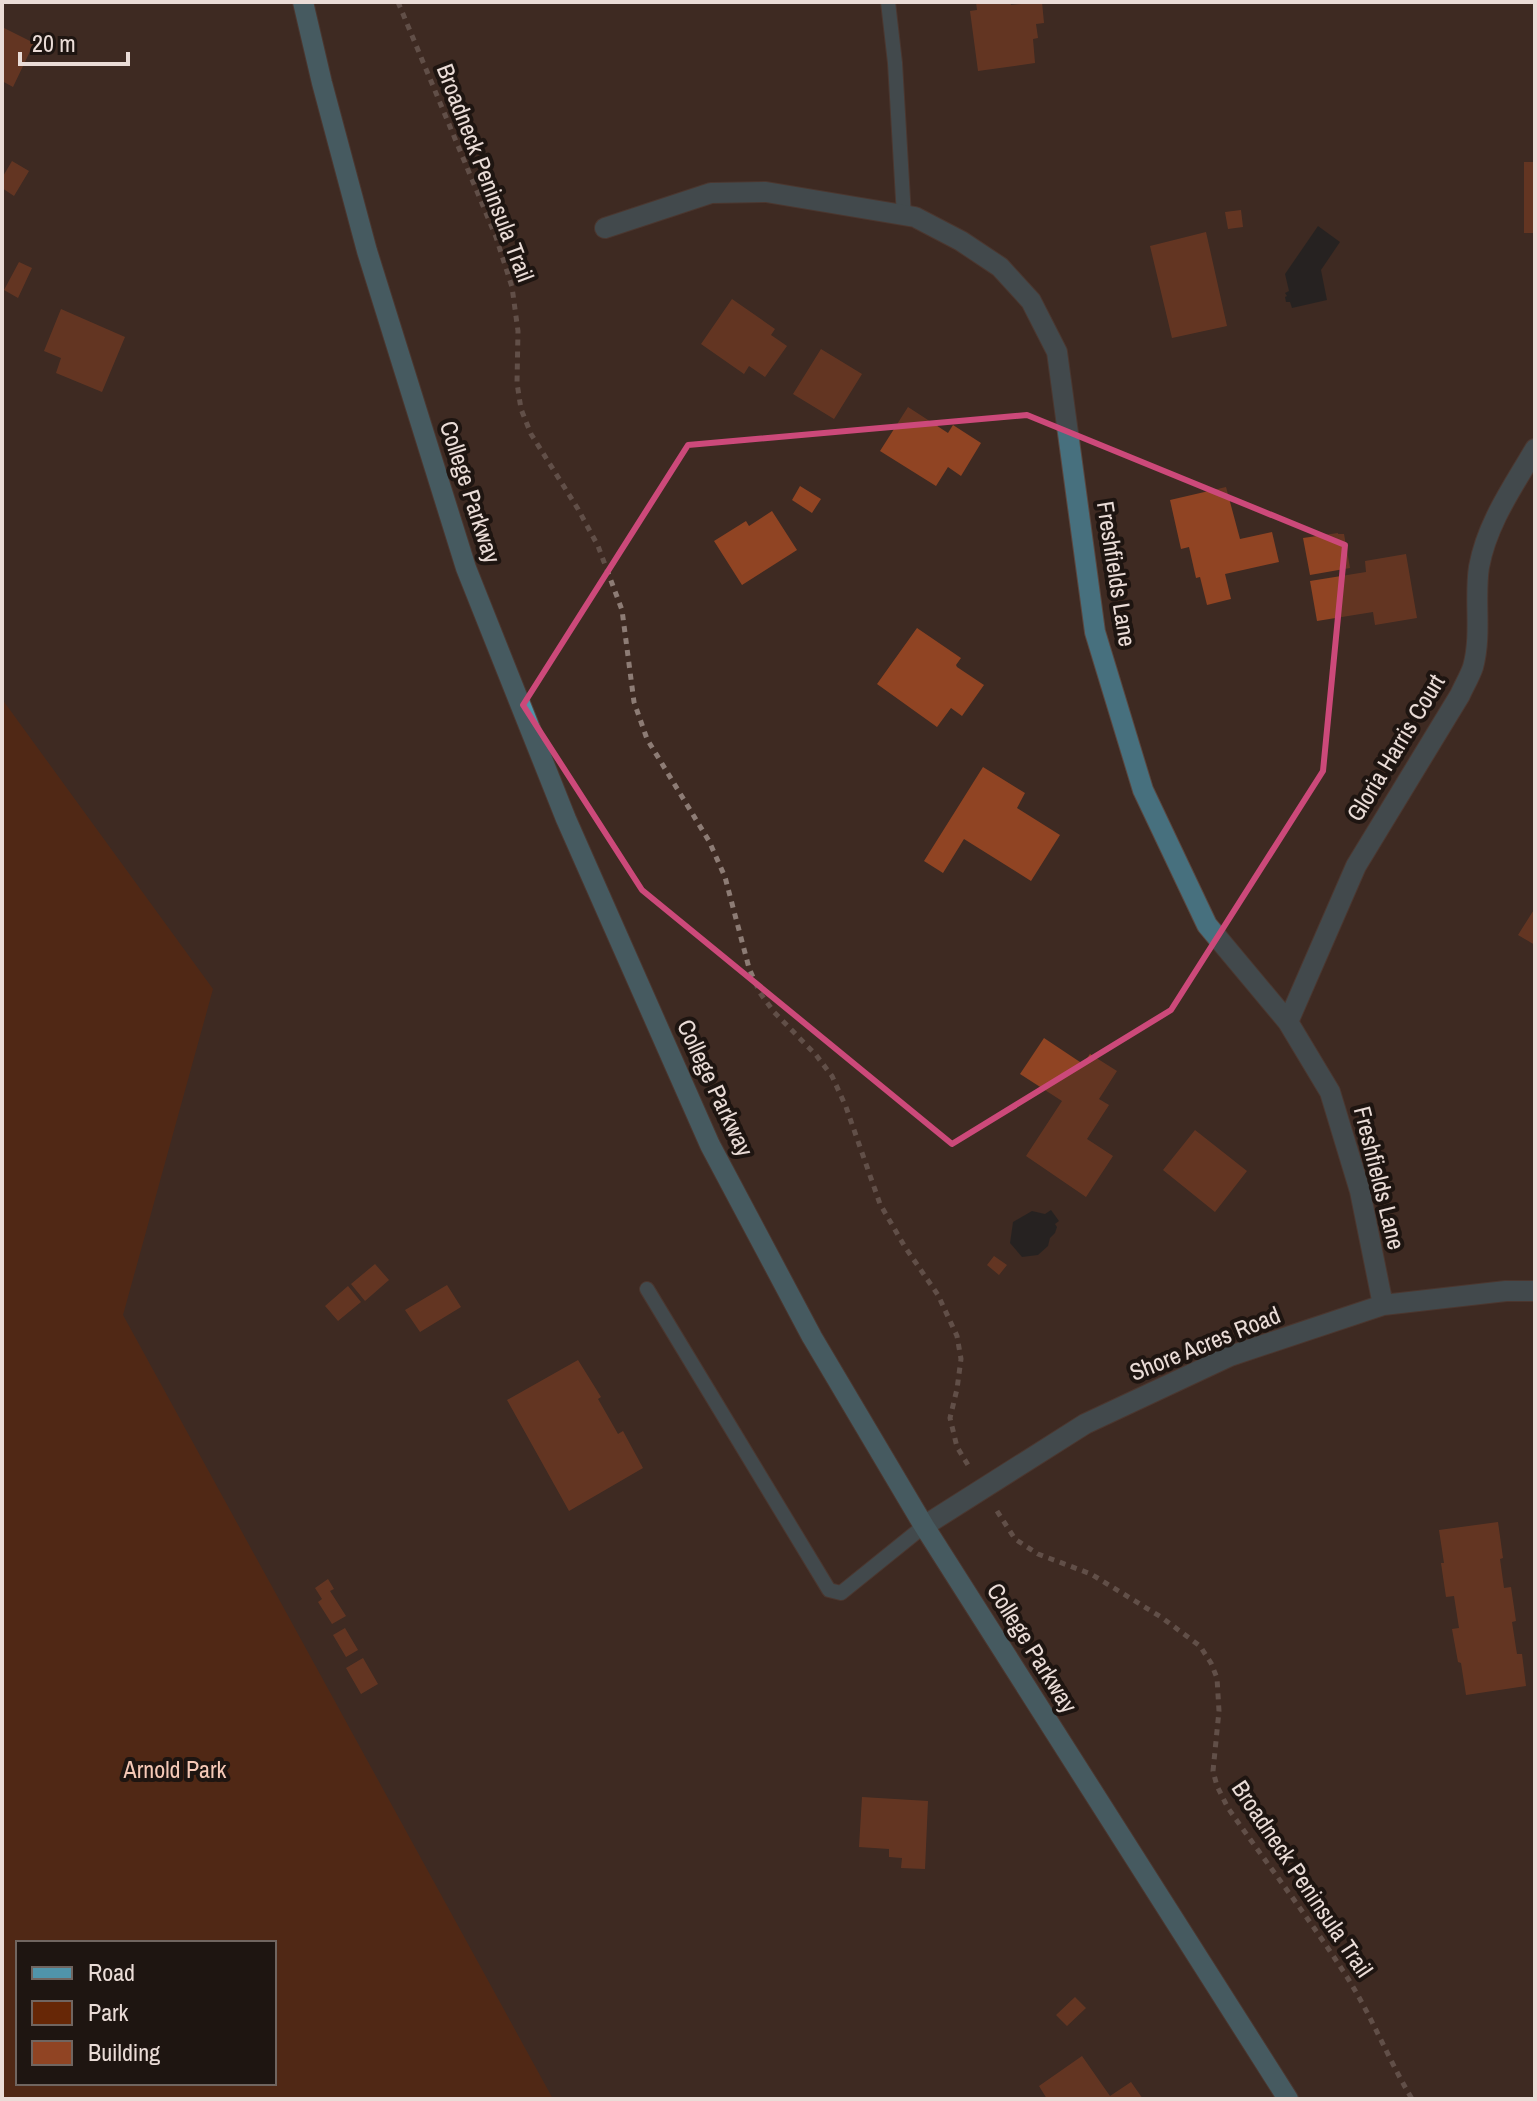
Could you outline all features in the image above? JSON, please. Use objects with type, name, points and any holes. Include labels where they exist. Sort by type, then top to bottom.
[{"type":"main road","name":"College Parkway","points":[[303,2],[367,251],[466,568],[566,819],[710,1145],[812,1337],[924,1526],[1288,2099]]},
{"type":"street","name":"Freshfields Lane","points":[[605,228],[711,193],[766,192],[915,217],[961,241],[1000,267],[1031,301],[1057,352],[1095,632],[1143,790],[1207,925],[1288,1022],[1330,1092],[1360,1191],[1383,1305]]},
{"type":"street","name":"Gloria Harris Court","points":[[1288,1022],[1356,866],[1460,695],[1473,667],[1479,569],[1487,537],[1535,449]]},
{"type":"street","name":"Shore Acres Road","points":[[924,1526],[1085,1424],[1230,1356],[1383,1305],[1506,1291],[1535,1291]]},
{"type":"lane","points":[[888,2],[897,79],[904,216]]},
{"type":"lane","points":[[647,1289],[829,1590],[841,1593],[924,1526]]},
{"type":"path","name":"Broadneck Peninsula Trail","points":[[398,2],[496,237],[512,287],[518,331],[517,383],[521,409],[531,434],[598,546],[622,610],[634,702],[647,739],[709,841],[720,865],[749,968],[760,993],[832,1076],[880,1204],[938,1295],[957,1336],[961,1359],[950,1418],[957,1447]]},
{"type":"path","name":"Broadneck Peninsula Trail","points":[[1015,1539],[1038,1554],[1091,1574],[1161,1617],[1200,1646],[1217,1678],[1219,1711],[1213,1771],[1217,1786],[1228,1808],[1345,1974],[1412,2099]]},
{"type":"highlighted area","points":[[1027,415],[1345,545],[1323,771],[1171,1010],[952,1144],[642,890],[523,705],[688,445]]},
{"type":"green space","name":"Arnold Park","points":[[2,699],[213,989],[123,1315],[553,2099],[2,2099]]},
{"type":"shaded area","points":[[1318,226],[1340,242],[1321,270],[1327,300],[1292,308],[1290,302],[1286,302],[1285,293],[1289,291],[1285,274]]},
{"type":"shaded area","points":[[1051,1210],[1059,1221],[1055,1224],[1057,1227],[1048,1246],[1038,1255],[1022,1257],[1010,1243],[1013,1222],[1032,1211],[1045,1214]]},
{"type":"building","points":[[976,2],[1010,2],[1011,5],[1042,2],[1044,23],[1036,24],[1038,38],[1033,39],[1035,63],[978,71],[970,11],[977,10]]},
{"type":"building","points":[[2,27],[34,43],[13,87],[2,81]]},
{"type":"building","points":[[12,161],[29,171],[14,196],[2,188],[2,178]]},
{"type":"building","points":[[1524,162],[1535,162],[1535,233],[1524,233]]},
{"type":"building","points":[[1241,210],[1243,227],[1228,229],[1225,212]]},
{"type":"building","points":[[1206,232],[1227,326],[1172,338],[1150,246]]},
{"type":"building","points":[[19,262],[32,268],[18,298],[4,290]]},
{"type":"building","points":[[732,299],[775,329],[771,335],[787,346],[765,377],[749,366],[744,374],[701,344]]},
{"type":"building","points":[[61,309],[125,337],[102,392],[56,373],[61,358],[44,351]]},
{"type":"building","points":[[821,349],[862,374],[834,419],[793,394]]},
{"type":"building","points":[[908,407],[948,433],[953,425],[981,443],[961,476],[948,467],[936,486],[880,451]]},
{"type":"building","points":[[800,486],[821,499],[812,513],[792,500]]},
{"type":"building","points":[[1226,487],[1240,539],[1272,532],[1279,562],[1225,574],[1231,599],[1207,605],[1200,577],[1196,578],[1189,547],[1181,549],[1170,500]]},
{"type":"building","points":[[772,511],[797,550],[742,585],[714,541],[746,521],[749,526]]},
{"type":"building","points":[[1344,534],[1350,568],[1310,575],[1303,538]]},
{"type":"building","points":[[1406,554],[1417,618],[1375,625],[1373,612],[1317,621],[1310,581],[1366,572],[1365,561]]},
{"type":"building","points":[[917,628],[961,658],[957,667],[984,685],[962,716],[951,708],[937,727],[877,684]]},
{"type":"building","points":[[983,767],[1025,793],[1017,808],[1060,835],[1031,881],[964,839],[943,873],[924,861]]},
{"type":"building","points":[[1535,908],[1535,945],[1518,935]]},
{"type":"building","points":[[1044,1038],[1083,1064],[1090,1054],[1117,1071],[1099,1099],[1109,1105],[1087,1139],[1113,1156],[1086,1197],[1026,1156],[1062,1101],[1020,1074]]},
{"type":"building","points":[[1195,1130],[1247,1171],[1215,1212],[1163,1170]]},
{"type":"building","points":[[994,1256],[1007,1265],[999,1275],[987,1265]]},
{"type":"building","points":[[375,1264],[389,1280],[365,1301],[351,1284]]},
{"type":"building","points":[[447,1285],[461,1307],[420,1332],[405,1310]]},
{"type":"building","points":[[348,1286],[361,1302],[338,1321],[325,1306]]},
{"type":"building","points":[[578,1360],[601,1397],[598,1399],[618,1434],[623,1431],[643,1468],[569,1511],[507,1400]]},
{"type":"building","points":[[1498,1522],[1504,1588],[1511,1587],[1516,1621],[1512,1622],[1517,1654],[1522,1654],[1526,1686],[1466,1695],[1452,1629],[1459,1628],[1454,1596],[1446,1597],[1439,1530]]},
{"type":"building","points":[[328,1579],[334,1589],[330,1591],[346,1616],[332,1624],[318,1602],[322,1599],[315,1588]]},
{"type":"building","points":[[345,1628],[358,1650],[346,1657],[333,1635]]},
{"type":"building","points":[[363,1658],[378,1684],[361,1694],[346,1668]]},
{"type":"building","points":[[862,1797],[928,1801],[925,1869],[901,1868],[902,1858],[889,1857],[889,1849],[859,1847]]},
{"type":"building","points":[[1075,1997],[1086,2008],[1067,2026],[1056,2015]]},
{"type":"building","points":[[1082,2056],[1110,2096],[1131,2082],[1143,2099],[1047,2099],[1039,2086]]}]
